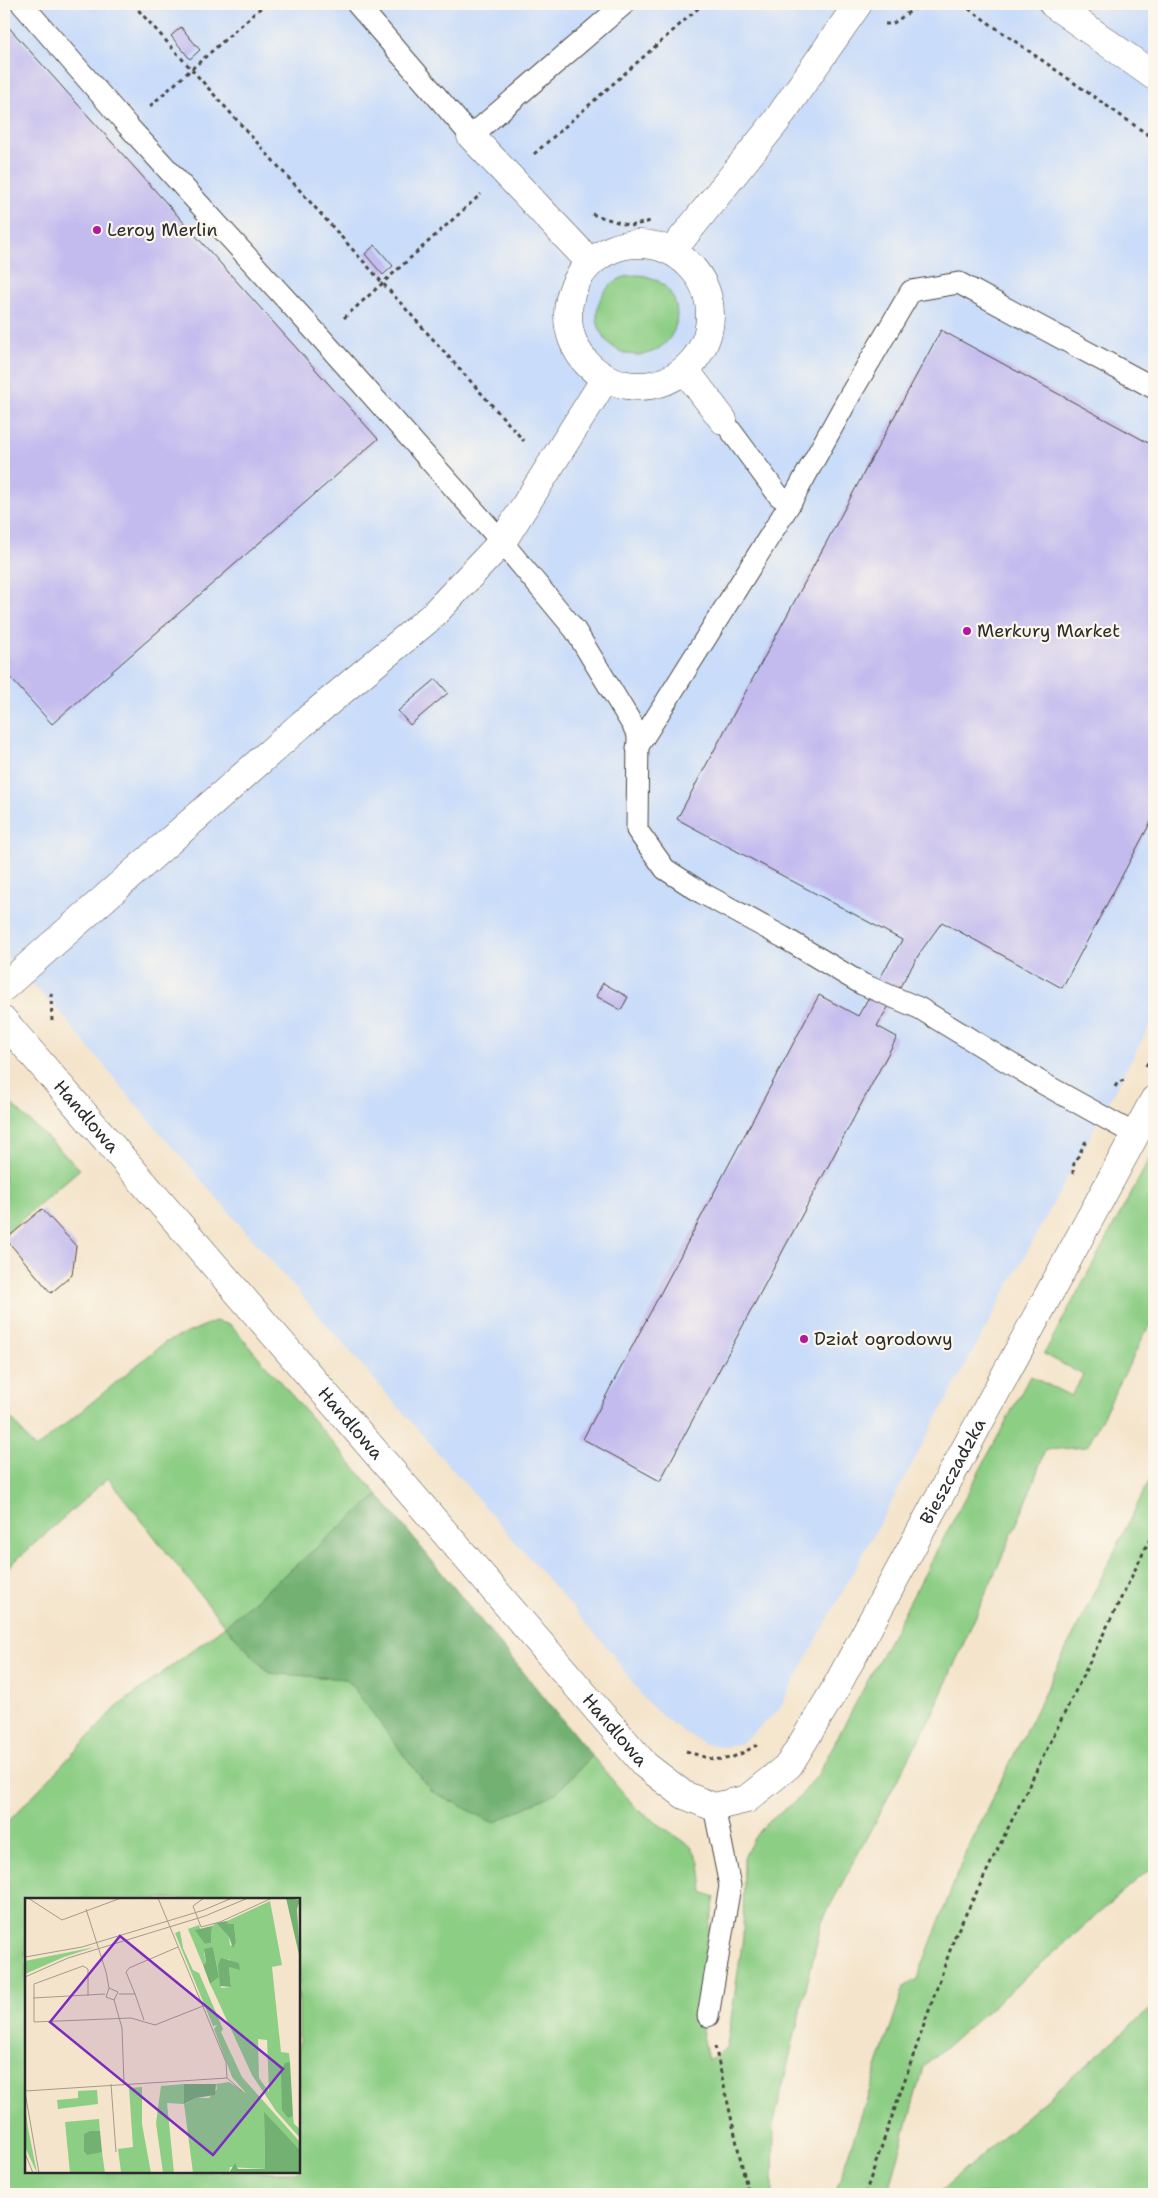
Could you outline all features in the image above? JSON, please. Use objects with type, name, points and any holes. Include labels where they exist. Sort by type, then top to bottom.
[{"type":"street","points":[[672,251],[775,123],[858,4]]},
{"type":"street","points":[[1053,4],[1154,76]]},
{"type":"street","points":[[470,136],[590,262]]},
{"type":"street","points":[[644,243],[672,251],[690,265],[704,284],[710,308],[710,331],[701,353],[686,371],[661,384],[632,388],[605,379],[579,356],[567,324],[571,290],[590,262],[615,247],[644,243]]},
{"type":"street","points":[[686,371],[722,420]]},
{"type":"street","points":[[4,987],[295,731],[431,617],[502,542],[605,379]]},
{"type":"street","name":"Handlowa","points":[[4,1020],[645,1765],[684,1795],[714,1806]]},
{"type":"street","name":"Bieszczadzka","points":[[714,1806],[746,1799],[789,1765],[834,1691],[1154,1100]]},
{"type":"lane","points":[[22,4],[128,126],[322,339],[502,542],[575,630],[638,734],[637,830],[665,869],[702,893],[784,936],[862,984],[918,1008],[1035,1079],[1136,1136]]},
{"type":"lane","points":[[357,4],[470,136],[624,4]]},
{"type":"lane","points":[[637,748],[791,502],[910,291],[959,283],[1154,388]]},
{"type":"lane","points":[[722,420],[779,496],[791,502]]},
{"type":"lane","points":[[708,2016],[730,1886],[714,1806]]},
{"type":"path","points":[[133,4],[528,445]]},
{"type":"path","points":[[128,126],[265,4]]},
{"type":"path","points":[[540,160],[534,153],[703,4]]},
{"type":"path","points":[[878,25],[892,24],[921,4]]},
{"type":"path","points":[[962,4],[1154,139]]},
{"type":"path","points":[[322,339],[481,194]]},
{"type":"path","points":[[589,213],[630,226],[652,220]]},
{"type":"path","points":[[1073,1166],[1073,1182]]},
{"type":"path","points":[[865,2194],[955,1936],[1154,1531]]},
{"type":"path","points":[[681,1749],[712,1760],[735,1757],[764,1740]]},
{"type":"path","points":[[708,2016],[747,2188],[744,2194]]},
{"type":"shaded area","points":[[4,4],[1154,4],[1154,1018],[778,1711],[741,1743],[726,1747],[705,1744],[662,1716],[644,1699],[610,1651],[142,1112],[62,1015],[4,954]]},
{"type":"green space","points":[[637,275],[652,278],[665,287],[674,300],[677,315],[674,330],[665,343],[652,352],[637,355],[622,352],[609,343],[600,330],[597,315],[600,300],[609,287],[622,278]]},
{"type":"green space","points":[[4,1097],[80,1169],[4,1235]]},
{"type":"green space","points":[[1154,1151],[1154,1316],[1087,1447],[1045,1450],[1025,1505],[931,1717],[822,1921],[774,2122],[773,2194],[4,2194],[4,1826],[118,1706],[225,1626],[269,1673],[347,1679],[431,1791],[557,1792],[592,1756],[638,1810],[692,1847],[700,1863],[703,1892],[715,1897],[706,1942],[698,2008],[708,2061],[727,2047],[743,1937],[744,1858],[754,1838],[767,1823],[796,1801],[817,1776],[1030,1376],[1071,1396],[1083,1375],[1044,1354]]},
{"type":"green space","points":[[215,1321],[231,1325],[378,1495],[225,1626],[108,1478],[4,1571],[4,1425],[12,1419],[35,1449],[164,1343]]},
{"type":"green space","points":[[1154,1471],[1154,1865],[923,2067],[888,2194],[835,2194],[904,1987],[917,1979],[965,1854]]},
{"type":"green space","points":[[378,1495],[592,1756],[557,1792],[494,1823],[431,1791],[347,1679],[269,1673],[225,1626]]},
{"type":"green space","points":[[1154,2006],[1154,2193],[937,2194]]},
{"type":"building","name":"Leroy Merlin","points":[[4,22],[378,439],[52,724],[4,671]]},
{"type":"building","points":[[181,27],[200,50],[190,59],[171,36]]},
{"type":"building","points":[[375,245],[393,266],[383,275],[365,254]]},
{"type":"building","name":"Merkury Market","points":[[941,330],[1154,446],[1154,816],[1062,988],[942,922],[921,951],[877,1026],[897,1037],[660,1481],[583,1439],[819,995],[858,1016],[902,940],[677,819]]},
{"type":"building","points":[[436,679],[448,693],[410,725],[398,711]]},
{"type":"building","points":[[603,983],[628,997],[621,1010],[596,996]]},
{"type":"building","points":[[42,1209],[76,1246],[72,1275],[51,1293],[6,1239]]},
{"type":"place","name":"Leroy Merlin","points":[[97,230]]},
{"type":"place","name":"Merkury Market","points":[[967,631]]},
{"type":"place","name":"Dział ogrodowy","points":[[804,1339]]}]
